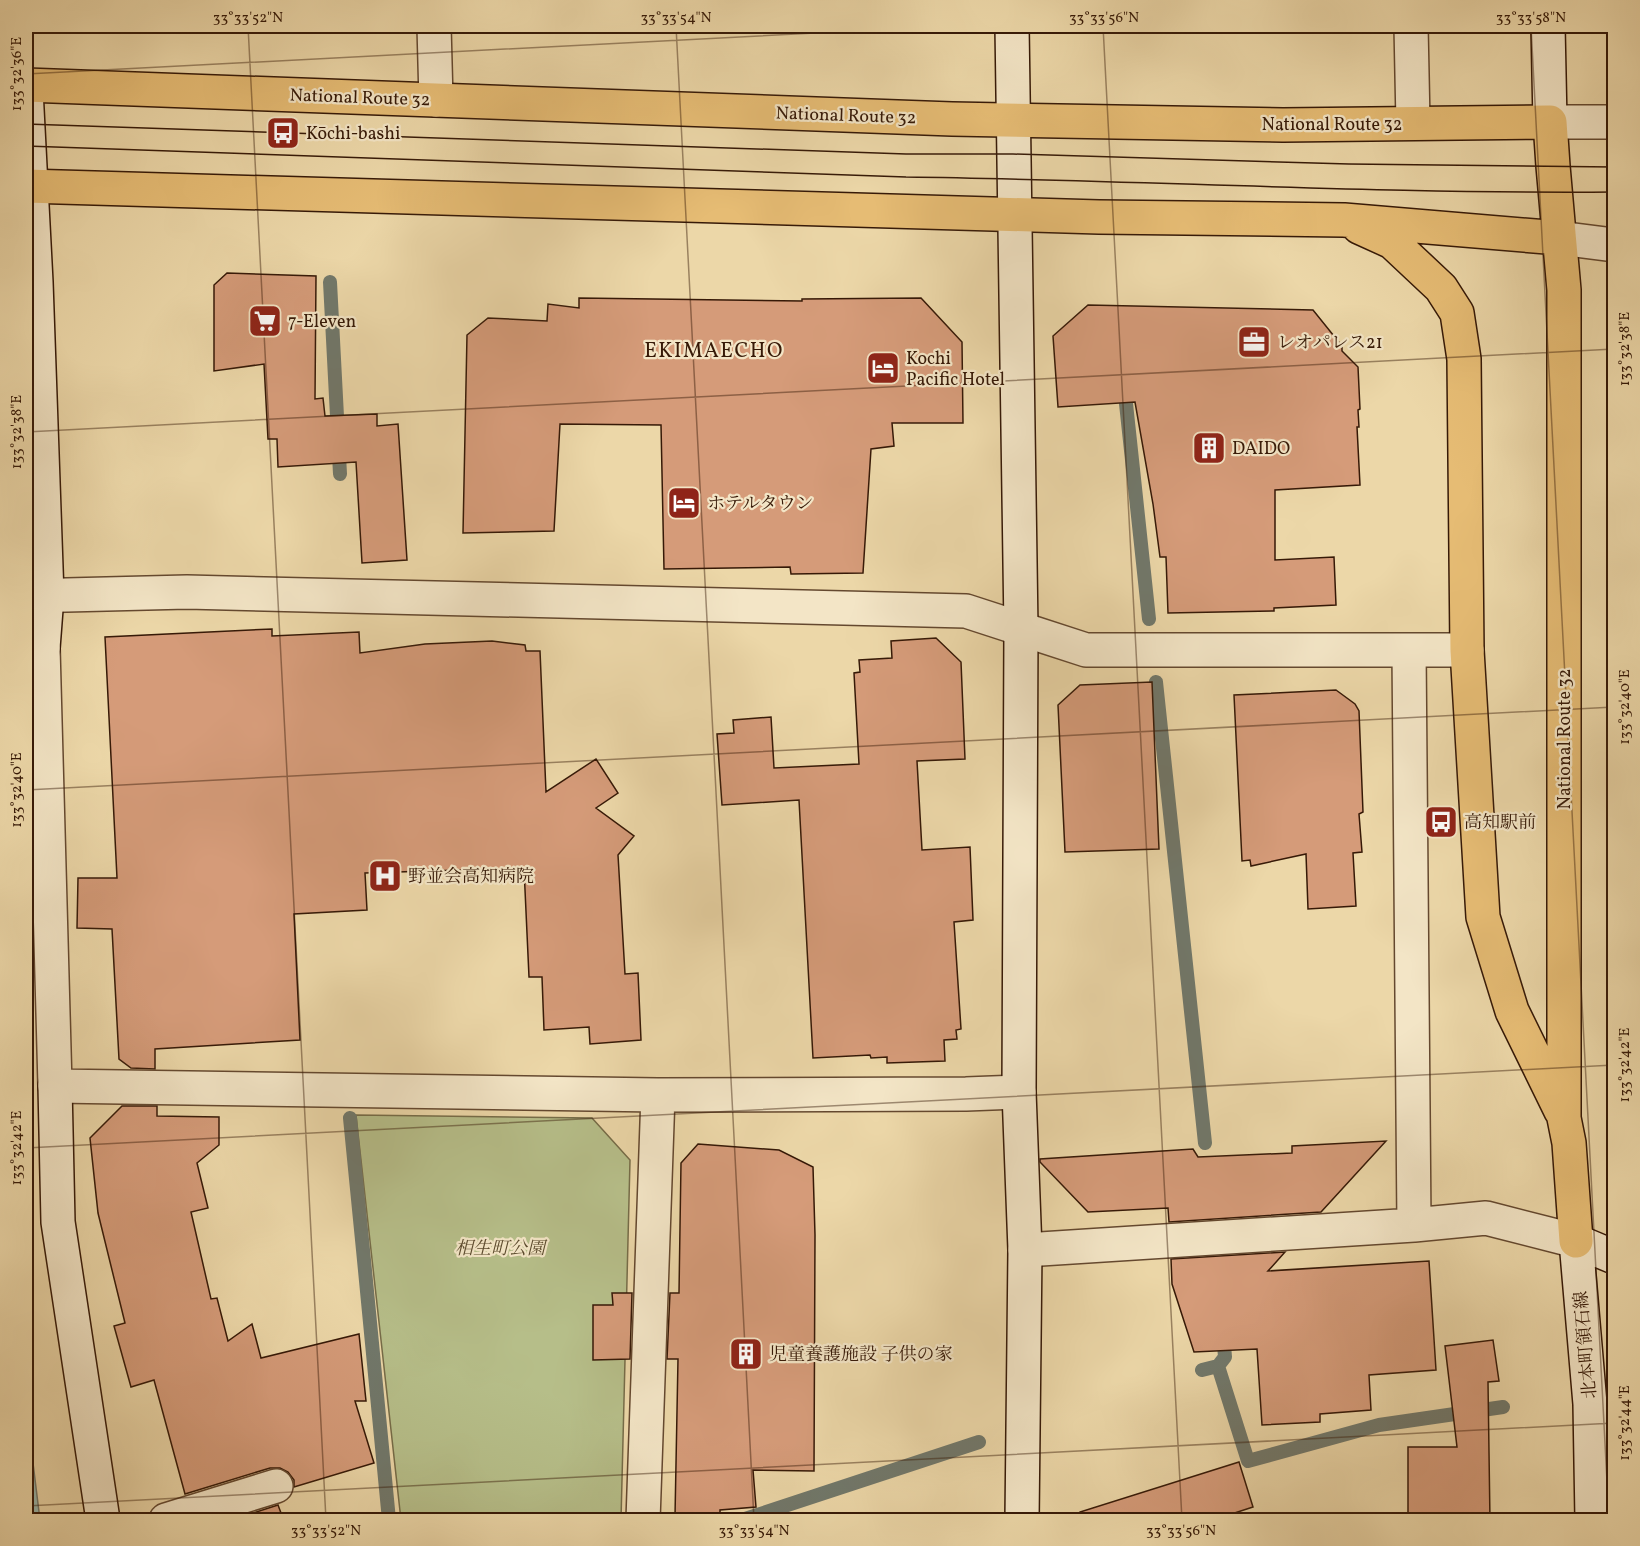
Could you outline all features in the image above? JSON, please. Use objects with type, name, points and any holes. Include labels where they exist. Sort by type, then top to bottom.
[{"type":"highway","name":"National Route 32","points":[[26,85],[1013,120],[1283,125],[1551,122],[1564,290],[1564,1118],[1569,1143],[1576,1241]]},
{"type":"highway","points":[[28,186],[1014,215],[1344,220],[1559,238]]},
{"type":"highway","points":[[1344,220],[1392,242],[1441,288],[1457,313],[1464,359],[1467,650],[1483,917],[1512,1011],[1564,1118]]},
{"type":"street","points":[[434,26],[436,100]]},
{"type":"street","points":[[1012,26],[1021,629],[1019,1092],[1025,1250],[1022,1521]]},
{"type":"street","points":[[1412,26],[1413,123]]},
{"type":"street","points":[[1548,26],[1551,122],[1614,122]]},
{"type":"street","points":[[26,90],[36,596],[43,648],[58,1222],[103,1521]]},
{"type":"street","points":[[1559,238],[1614,245]]},
{"type":"street","points":[[36,596],[187,592],[966,612],[1086,650],[1467,650]]},
{"type":"street","points":[[1409,650],[1414,1225]]},
{"type":"street","points":[[55,1086],[658,1095],[1019,1092]]},
{"type":"street","points":[[642,1521],[658,1095]]},
{"type":"street","points":[[1025,1250],[1414,1225],[1486,1218],[1576,1241],[1614,1257]]},
{"type":"street","points":[[1576,1241],[1614,1240]]},
{"type":"street","name":"北本町領石線","points":[[1576,1241],[1590,1404],[1592,1521]]},
{"type":"street","points":[[166,1521],[276,1486]]},
{"type":"green space","name":"相生町公園","points":[[356,1115],[592,1118],[630,1160],[621,1520],[401,1520]]},
{"type":"water","points":[[26,1406],[40,1520],[26,1520]]},
{"type":"building","points":[[227,273],[316,276],[315,399],[323,398],[325,416],[377,414],[377,426],[398,424],[407,560],[362,563],[356,462],[278,467],[277,439],[268,439],[264,364],[214,371],[214,285]]},
{"type":"building","points":[[579,298],[802,301],[802,299],[921,298],[962,342],[963,423],[892,423],[894,446],[871,449],[863,573],[791,574],[790,567],[664,569],[661,425],[560,424],[554,531],[463,533],[467,335],[488,318],[547,321],[548,304],[579,308]]},
{"type":"building","name":"DAIDO","points":[[1088,305],[1313,310],[1342,346],[1342,351],[1358,367],[1360,409],[1358,410],[1359,427],[1357,427],[1360,485],[1275,490],[1275,560],[1334,557],[1336,605],[1274,608],[1274,611],[1168,613],[1166,557],[1160,557],[1135,402],[1058,407],[1053,336]]},
{"type":"building","points":[[272,629],[272,636],[359,632],[360,653],[425,644],[492,641],[525,645],[526,651],[540,651],[546,792],[596,759],[618,793],[596,808],[634,836],[618,855],[625,974],[638,973],[641,1040],[590,1044],[589,1027],[544,1030],[542,977],[529,977],[524,868],[365,873],[367,910],[294,914],[300,1040],[155,1049],[155,1069],[131,1068],[119,1059],[112,929],[77,928],[78,878],[117,878],[105,637]]},
{"type":"building","points":[[936,638],[961,662],[965,759],[917,761],[922,850],[970,847],[973,920],[954,922],[961,1029],[956,1030],[957,1039],[944,1040],[945,1061],[887,1063],[887,1057],[871,1058],[870,1055],[813,1058],[799,800],[722,805],[717,734],[734,733],[733,720],[771,717],[774,768],[859,764],[854,673],[860,672],[859,660],[892,658],[891,641]]},
{"type":"building","points":[[1152,682],[1159,849],[1065,852],[1058,705],[1080,685]]},
{"type":"building","points":[[1336,690],[1355,704],[1359,711],[1363,812],[1359,814],[1362,852],[1353,853],[1356,906],[1308,909],[1306,854],[1251,866],[1250,860],[1242,861],[1234,695]]},
{"type":"building","points":[[122,1106],[157,1106],[157,1116],[219,1117],[219,1145],[197,1163],[208,1208],[191,1212],[211,1299],[217,1298],[228,1341],[252,1324],[261,1358],[359,1334],[366,1401],[355,1401],[374,1463],[294,1487],[294,1480],[288,1472],[280,1468],[270,1468],[185,1494],[154,1380],[131,1387],[114,1326],[125,1323],[98,1213],[90,1138]]},
{"type":"building","points":[[1386,1141],[1321,1212],[1169,1222],[1168,1208],[1088,1212],[1040,1162],[1040,1159],[1193,1149],[1198,1157],[1292,1153],[1292,1146]]},
{"type":"building","name":"児童養護施設 子供の家","points":[[698,1144],[779,1150],[813,1167],[814,1471],[753,1470],[756,1507],[720,1510],[720,1516],[675,1516],[678,1359],[667,1359],[670,1293],[679,1293],[681,1163]]},
{"type":"building","points":[[1285,1252],[1268,1271],[1429,1261],[1436,1370],[1369,1375],[1371,1410],[1320,1414],[1320,1422],[1262,1425],[1257,1349],[1194,1352],[1172,1284],[1171,1259]]},
{"type":"building","points":[[612,1293],[632,1293],[630,1359],[593,1360],[593,1305],[613,1305]]},
{"type":"building","points":[[1493,1340],[1499,1381],[1488,1382],[1490,1521],[1408,1521],[1408,1447],[1457,1447],[1445,1346]]},
{"type":"building","points":[[1239,1462],[1253,1507],[1210,1521],[1081,1521],[1080,1512]]},
{"type":"building","points":[[278,1505],[284,1521],[228,1521]]},
{"type":"waterway","points":[[330,282],[340,474]]},
{"type":"waterway","points":[[1124,385],[1149,619]]},
{"type":"waterway","points":[[1156,682],[1205,1143]]},
{"type":"waterway","points":[[350,1118],[389,1520]]},
{"type":"waterway","points":[[1218,1366],[1225,1357],[1223,1332]]},
{"type":"waterway","points":[[1202,1370],[1218,1366],[1248,1461],[1379,1425],[1503,1407]]},
{"type":"waterway","points":[[742,1520],[979,1442]]},
{"type":"tram line","points":[[26,124],[906,154],[1013,154],[1349,164],[1614,167]]},
{"type":"tram line","points":[[26,146],[906,177],[1437,191],[1614,192]]},
{"type":"place","name":"Kōchi-bashi","points":[[283,133]]},
{"type":"place","name":"7-Eleven","points":[[265,321]]},
{"type":"place","name":"レオパレス21","points":[[1254,342]]},
{"type":"place","name":"Kochi Pacific Hotel","points":[[883,368]]},
{"type":"place","name":"DAIDO","points":[[1209,448]]},
{"type":"place","name":"ホテルタウン","points":[[684,503]]},
{"type":"place","name":"高知駅前","points":[[1441,822]]},
{"type":"place","name":"野並会高知病院","points":[[385,876]]},
{"type":"place","name":"児童養護施設 子供の家","points":[[746,1354]]},
{"type":"district","name":"EKIMAECHO","points":[[714,350]]}]
